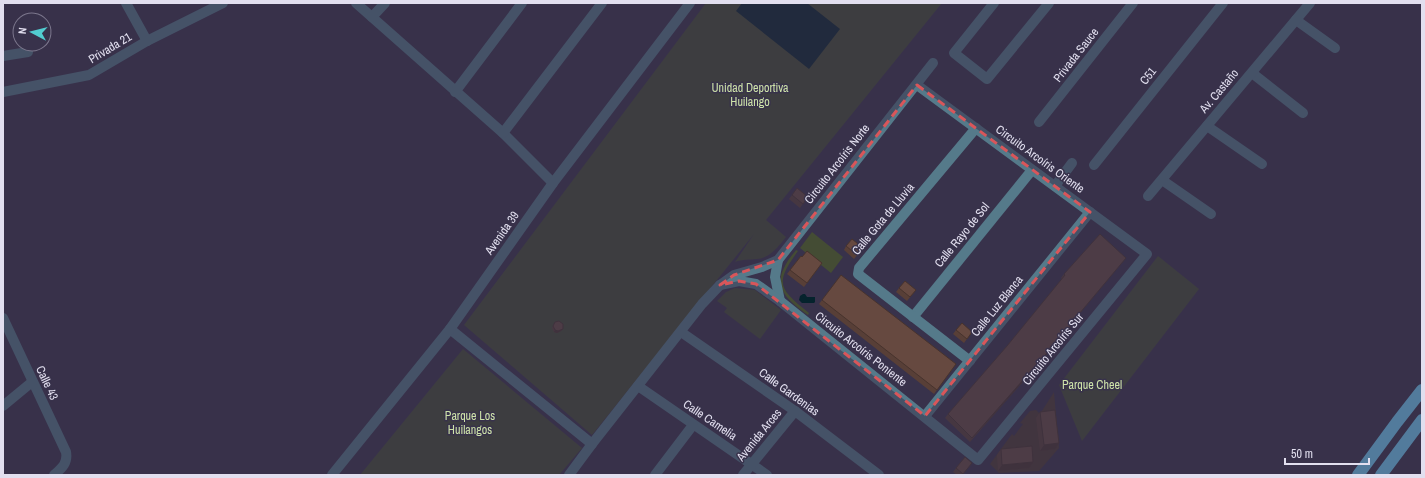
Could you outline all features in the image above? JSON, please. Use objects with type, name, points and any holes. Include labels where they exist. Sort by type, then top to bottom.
[{"type":"highway","points":[[1358,475],[1392,427],[1422,390]]},
{"type":"highway","points":[[1381,475],[1422,420]]},
{"type":"street","points":[[126,3],[147,41]]},
{"type":"street","name":"Privada 21","points":[[3,92],[89,76],[147,41],[223,3]]},
{"type":"street","points":[[356,3],[503,133],[554,184]]},
{"type":"street","points":[[372,17],[385,3]]},
{"type":"street","points":[[455,92],[522,3]]},
{"type":"street","points":[[503,133],[602,3]]},
{"type":"street","name":"Avenida 39","points":[[332,475],[450,329],[554,184],[690,3]]},
{"type":"street","points":[[994,3],[954,53],[987,79],[1050,3]]},
{"type":"street","name":"Privada Sauce","points":[[1039,122],[1133,3]]},
{"type":"street","name":"C51","points":[[1094,165],[1223,3]]},
{"type":"street","name":"Av. Castaño","points":[[1148,196],[1310,3]]},
{"type":"street","points":[[1296,20],[1335,48]]},
{"type":"street","points":[[3,56],[28,52]]},
{"type":"street","name":"Circuito Arcoíris Norte","points":[[720,285],[734,275],[762,267],[778,260],[933,63]]},
{"type":"street","points":[[1252,73],[1303,113]]},
{"type":"street","name":"Circuito Arcoíris Oriente","points":[[917,85],[1147,254]]},
{"type":"street","points":[[1207,126],[1262,164]]},
{"type":"street","name":"Calle Gota de Lluvia","points":[[970,361],[858,274],[859,268],[976,128]]},
{"type":"street","points":[[1054,186],[1072,163]]},
{"type":"street","name":"Calle Rayo de Sol","points":[[913,317],[1032,170]]},
{"type":"street","points":[[1162,180],[1211,214]]},
{"type":"street","name":"Calle Luz Blanca","points":[[925,416],[1090,212]]},
{"type":"street","name":"Circuito Arcoíris Sur","points":[[978,460],[1147,254]]},
{"type":"street","points":[[778,260],[775,277],[780,301]]},
{"type":"street","name":"Circuito Arcoíris Poniente","points":[[720,285],[738,281],[756,284],[780,301],[978,460]]},
{"type":"street","points":[[569,475],[702,304],[720,285]]},
{"type":"street","name":"Calle 43","points":[[3,318],[66,452],[65,465],[54,475]]},
{"type":"street","points":[[450,329],[592,444]]},
{"type":"street","name":"Calle Gardenias","points":[[681,332],[794,411],[879,475]]},
{"type":"street","points":[[3,406],[32,382]]},
{"type":"street","name":"Calle Camelia","points":[[638,386],[767,475]]},
{"type":"street","name":"Avenida Arces","points":[[743,475],[794,411]]},
{"type":"street","points":[[654,475],[693,424]]},
{"type":"highlighted area","points":[[917,85],[1090,212],[925,416],[756,284],[739,281],[720,285],[734,275],[778,260]]},
{"type":"shaded area","points":[[1054,392],[1059,448],[1039,471],[999,473],[990,464],[1012,434],[1014,436],[1023,424],[1020,423],[1030,411],[1036,410],[1040,414]]},
{"type":"green space","name":"Unidad Deportiva Huilango","points":[[706,3],[942,3],[766,220],[786,237],[783,241],[766,257],[735,262],[754,234],[592,435],[464,325]]},
{"type":"green space","points":[[812,232],[843,257],[831,273],[800,248]]},
{"type":"green space","points":[[796,250],[798,251],[785,271],[783,285],[791,298],[809,313],[808,315],[796,306],[782,290],[781,276],[788,261]]},
{"type":"green space","name":"Parque Cheel","points":[[1158,256],[1199,289],[1082,441],[1059,385]]},
{"type":"green space","points":[[735,288],[755,290],[781,310],[760,339],[724,312],[727,308],[717,301],[726,292]]},
{"type":"green space","name":"Parque Los Huilangos","points":[[463,349],[582,448],[559,475],[360,475]]},
{"type":"water","points":[[742,3],[807,3],[840,29],[809,69],[736,11]]},
{"type":"water","points":[[803,294],[807,297],[815,297],[815,302],[802,303],[799,300],[800,296]]},
{"type":"building","points":[[797,188],[808,197],[803,204],[792,195]]},
{"type":"building","points":[[1100,234],[1126,258],[1068,329],[972,438],[948,414],[1007,346],[1065,275],[1064,274]]},
{"type":"building","points":[[852,239],[863,248],[857,255],[846,246]]},
{"type":"building","points":[[807,251],[822,263],[807,283],[790,270]]},
{"type":"building","points":[[841,275],[956,364],[937,390],[822,300]]},
{"type":"building","points":[[905,281],[916,290],[910,297],[899,288]]},
{"type":"building","points":[[559,321],[563,324],[563,329],[558,331],[555,330],[553,326],[555,322]]},
{"type":"building","points":[[962,323],[972,332],[967,339],[956,330]]},
{"type":"building","points":[[1055,410],[1059,443],[1044,445],[1040,412]]},
{"type":"building","points":[[1032,446],[1033,462],[1002,465],[1001,449]]},
{"type":"building","points":[[965,457],[972,463],[963,474],[956,468]]}]
